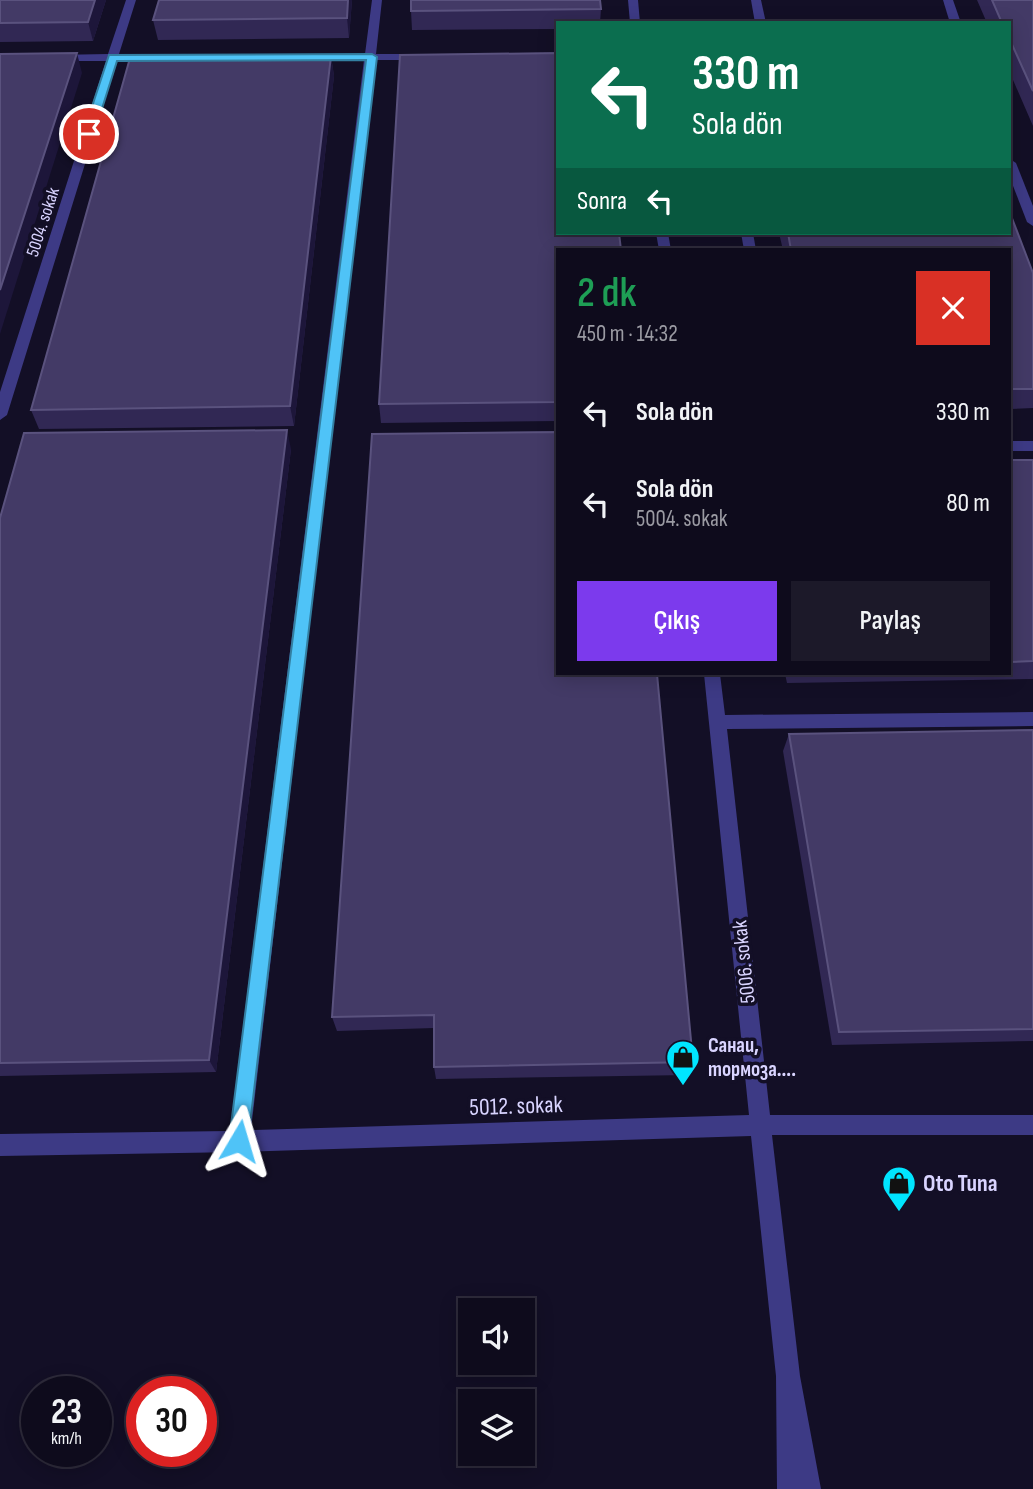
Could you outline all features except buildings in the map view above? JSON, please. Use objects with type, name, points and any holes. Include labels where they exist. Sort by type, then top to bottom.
[{"type":"street","name":"5004. sokak","points":[[0,415],[131,0]]},
{"type":"street","points":[[239,1141],[377,0]]},
{"type":"street","points":[[633,0],[635,21]]},
{"type":"street","points":[[756,0],[761,21]]},
{"type":"street","points":[[948,0],[955,21]]},
{"type":"street","points":[[38,58],[249,57]]},
{"type":"street","points":[[304,57],[438,57]]},
{"type":"street","points":[[1011,166],[1033,222]]},
{"type":"street","points":[[1011,446],[1033,446]]},
{"type":"street","name":"5006. sokak","points":[[712,675],[788,1376]]},
{"type":"street","points":[[718,722],[1033,719]]},
{"type":"street","name":"5012. sokak","points":[[0,1145],[239,1141],[762,1125],[1033,1125]]},
{"type":"street","points":[[788,1376],[789,1489]]},
{"type":"street","points":[[788,1376],[809,1489]]},
{"type":"place","name":"Санаи, тормоза....","points":[[683,1087]]},
{"type":"place","name":"Oto Tuna","points":[[899,1213]]},
{"type":"route","points":[[89,134],[113,58],[372,57],[239,1141]]}]
